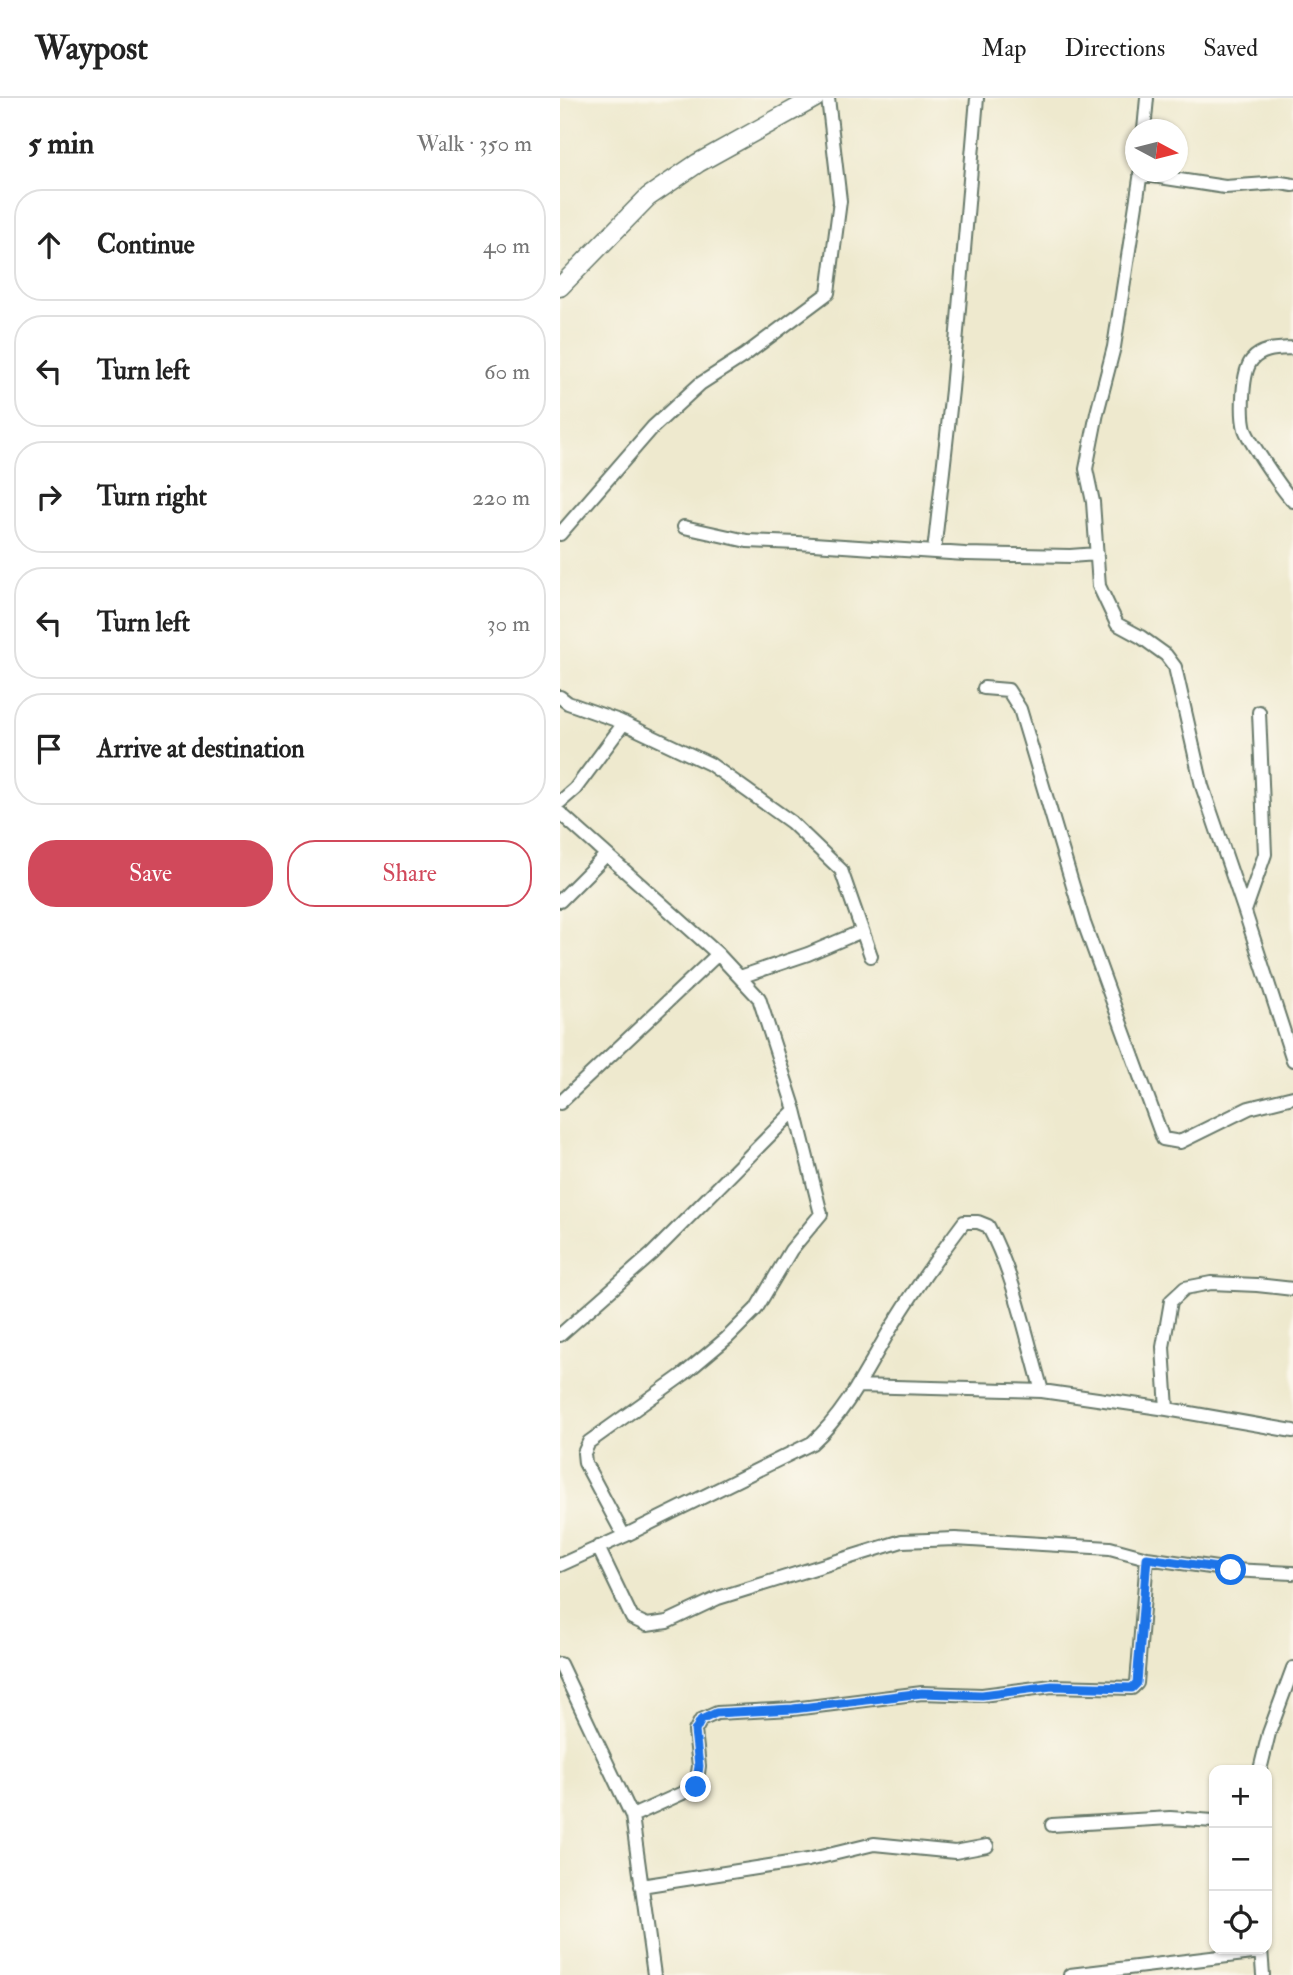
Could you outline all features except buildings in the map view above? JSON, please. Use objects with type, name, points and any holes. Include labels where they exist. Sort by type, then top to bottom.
[{"type":"street","points":[[560,287],[648,197],[698,163],[815,98]]},
{"type":"street","points":[[560,534],[653,428],[700,384],[745,355],[828,293],[840,201],[828,98]]},
{"type":"street","points":[[934,552],[952,390],[977,98]]},
{"type":"street","points":[[1145,119],[1147,98]]},
{"type":"street","points":[[1188,181],[1225,187],[1281,183],[1293,185]]},
{"type":"street","points":[[1139,182],[1114,347],[1086,469],[1093,502],[1099,586],[1117,624],[1166,655],[1175,667],[1202,786],[1293,1060]]},
{"type":"street","points":[[1293,348],[1269,350],[1251,361],[1246,372],[1243,404],[1245,430],[1293,501]]},
{"type":"street","points":[[684,527],[747,541],[934,552],[1070,556],[1097,554]]},
{"type":"street","points":[[984,688],[1008,690],[1020,709],[1084,922],[1163,1139],[1180,1142],[1249,1108],[1293,1097]]},
{"type":"street","points":[[560,698],[624,723],[710,764],[791,821],[841,870],[871,956]]},
{"type":"street","points":[[1245,912],[1265,854],[1259,712]]},
{"type":"street","points":[[560,802],[575,789],[624,723]]},
{"type":"street","points":[[560,813],[718,954],[759,998],[795,1110],[821,1214],[791,1250],[756,1309],[727,1338],[684,1374],[589,1442],[584,1453],[585,1463],[624,1536]]},
{"type":"street","points":[[560,901],[606,855]]},
{"type":"street","points":[[740,977],[808,954],[862,931]]},
{"type":"street","points":[[560,1103],[718,954]]},
{"type":"street","points":[[1279,1022],[1293,1017]]},
{"type":"street","points":[[560,1335],[669,1237],[795,1110]]},
{"type":"street","points":[[560,1565],[812,1443],[830,1428],[892,1326],[964,1222],[978,1222],[988,1226],[998,1244],[1042,1391]]},
{"type":"street","points":[[1167,1409],[1163,1347],[1171,1301],[1185,1289],[1211,1283],[1257,1284],[1293,1289]]},
{"type":"street","points":[[857,1386],[1042,1391],[1293,1431]]},
{"type":"street","points":[[598,1546],[632,1618],[647,1625],[667,1622],[718,1598],[902,1541],[955,1539],[1098,1547],[1147,1558],[1231,1570],[1293,1573]]},
{"type":"street","points":[[632,1816],[696,1787],[699,1766],[695,1731],[701,1720],[716,1713],[793,1709],[922,1693],[982,1695],[1052,1686],[1132,1688],[1137,1683],[1147,1558]]},
{"type":"street","points":[[560,1664],[632,1816],[654,1975]]},
{"type":"street","points":[[1261,1765],[1269,1732],[1293,1668]]},
{"type":"street","points":[[1052,1825],[1170,1818],[1209,1821]]},
{"type":"street","points":[[641,1886],[808,1860],[874,1844],[955,1852],[987,1846]]},
{"type":"street","points":[[1070,1975],[1232,1954]]},
{"type":"street","points":[[1261,1954],[1263,1975]]},
{"type":"route","points":[[696,1787],[699,1766],[695,1731],[701,1720],[716,1713],[793,1709],[922,1693],[982,1695],[1052,1686],[1132,1688],[1137,1683],[1147,1558],[1231,1570]]}]
